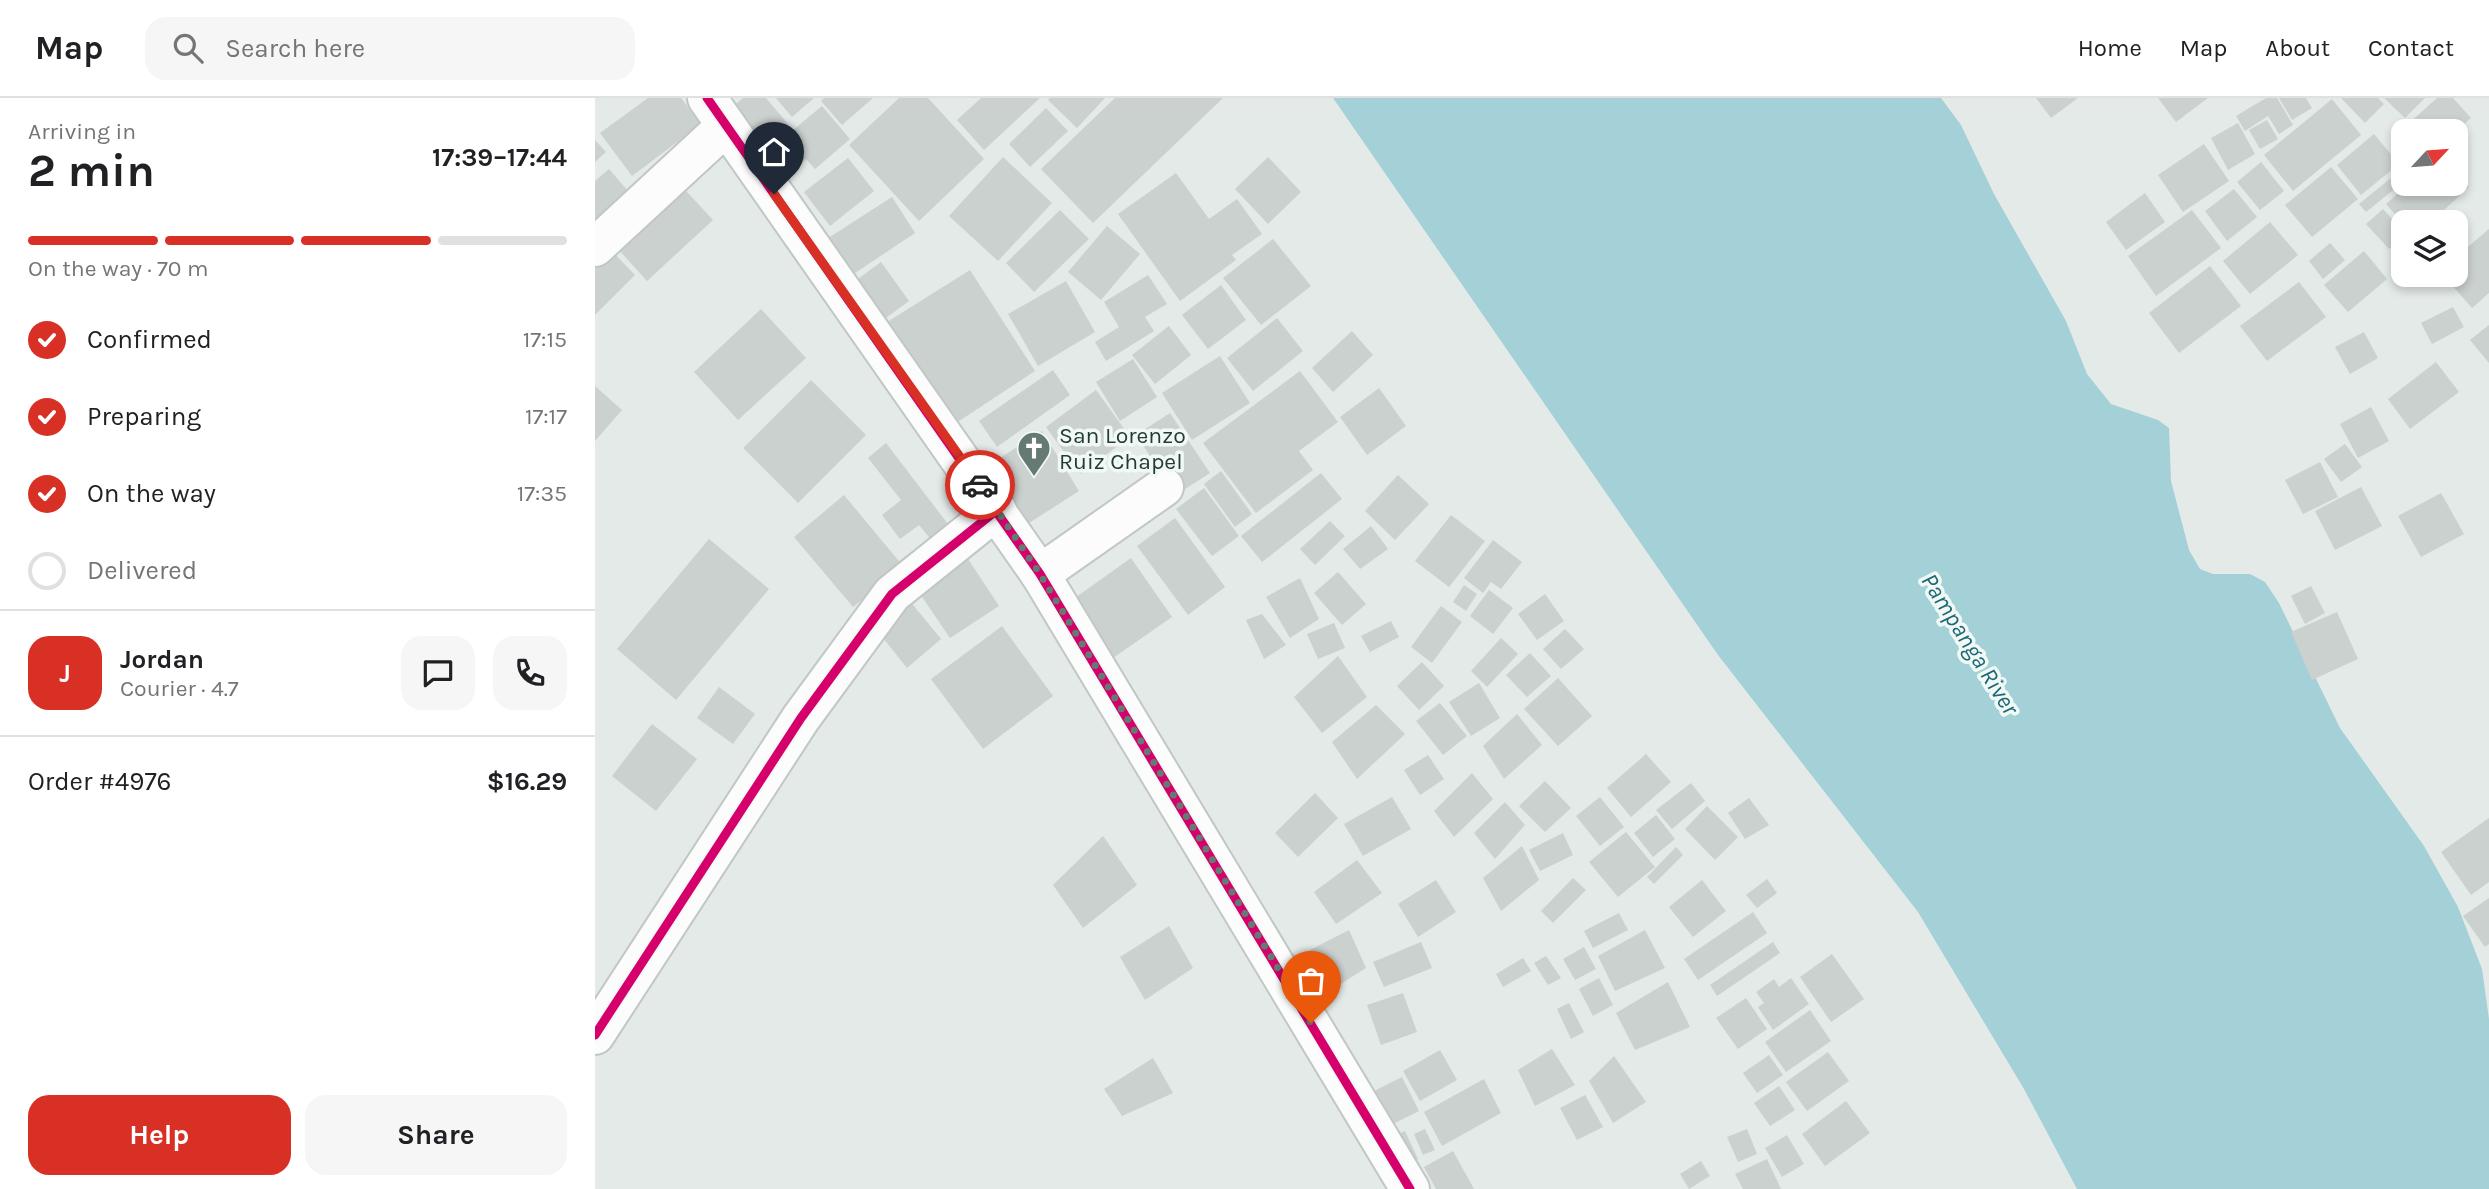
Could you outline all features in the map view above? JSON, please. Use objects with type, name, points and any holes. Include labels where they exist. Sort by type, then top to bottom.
[{"type":"street","points":[[595,247],[717,112],[1040,574],[1410,1189]]},
{"type":"street","points":[[1040,574],[1164,487]]},
{"type":"street","points":[[595,1035],[800,718],[885,604],[893,594],[997,510]]},
{"type":"water","name":"Pampanga River","points":[[1333,98],[1941,98],[1961,125],[1994,194],[2066,321],[2087,374],[2111,404],[2158,420],[2169,428],[2171,481],[2189,550],[2200,569],[2213,574],[2250,574],[2265,582],[2279,603],[2340,728],[2424,846],[2458,907],[2482,969],[2489,1019],[2489,1189],[2077,1189],[2024,1089],[1918,912],[1718,655]]},
{"type":"building","points":[[648,98],[681,98],[701,124],[632,176],[600,133]]},
{"type":"building","points":[[743,98],[766,98],[793,130],[822,106],[850,139],[815,169],[806,159],[783,180],[726,112]]},
{"type":"building","points":[[776,98],[814,98],[792,117]]},
{"type":"building","points":[[824,98],[873,98],[842,125],[821,101]]},
{"type":"building","points":[[899,98],[928,98],[984,159],[919,221],[849,145]]},
{"type":"building","points":[[981,98],[1040,98],[984,150],[957,120]]},
{"type":"building","points":[[1105,98],[1077,128],[1048,100]]},
{"type":"building","points":[[1115,98],[1223,98],[1093,223],[1041,169]]},
{"type":"building","points":[[2036,98],[2078,98],[2051,118]]},
{"type":"building","points":[[2158,98],[2208,98],[2176,122]]},
{"type":"building","points":[[2266,98],[2277,98],[2293,125],[2279,134],[2268,116],[2245,131],[2236,116]]},
{"type":"building","points":[[2279,98],[2306,98],[2312,108],[2292,120]]},
{"type":"building","points":[[2341,98],[2378,98],[2384,104],[2365,123]]},
{"type":"building","points":[[2384,98],[2425,98],[2405,118]]},
{"type":"building","points":[[2437,98],[2453,98],[2471,118],[2468,121],[2414,119]]},
{"type":"building","points":[[2332,99],[2361,135],[2293,191],[2264,155]]},
{"type":"building","points":[[1046,108],[1068,131],[1030,167],[1009,144]]},
{"type":"building","points":[[2267,120],[2278,139],[2260,149],[2249,130]]},
{"type":"building","points":[[2238,123],[2255,154],[2228,170],[2211,138]]},
{"type":"building","points":[[2374,134],[2391,154],[2391,171],[2361,195],[2337,165]]},
{"type":"building","points":[[595,140],[606,152],[595,162]]},
{"type":"building","points":[[2204,144],[2229,181],[2183,212],[2158,175]]},
{"type":"building","points":[[1003,157],[1052,203],[998,261],[949,216]]},
{"type":"building","points":[[1268,157],[1301,192],[1268,224],[1235,189]]},
{"type":"building","points":[[848,158],[874,191],[830,226],[804,192]]},
{"type":"building","points":[[2261,162],[2284,191],[2260,210],[2237,182]]},
{"type":"building","points":[[2331,167],[2358,199],[2312,237],[2285,205]]},
{"type":"building","points":[[609,169],[635,199],[595,221],[595,181]]},
{"type":"building","points":[[1176,173],[1209,219],[1237,199],[1262,234],[1232,255],[1236,260],[1180,301],[1118,214]]},
{"type":"building","points":[[2391,178],[2391,192],[2366,212],[2359,204]]},
{"type":"building","points":[[675,179],[713,220],[647,281],[609,239]]},
{"type":"building","points":[[2234,189],[2257,217],[2227,241],[2205,211]]},
{"type":"building","points":[[2145,193],[2165,222],[2126,250],[2106,222]]},
{"type":"building","points":[[2395,196],[2459,196],[2444,210],[2391,210],[2386,204]]},
{"type":"building","points":[[892,197],[915,233],[846,279],[822,242]]},
{"type":"building","points":[[2383,209],[2391,218],[2391,247],[2389,249],[2366,224]]},
{"type":"building","points":[[1060,210],[1089,239],[1034,292],[1006,263]]},
{"type":"building","points":[[2192,210],[2221,248],[2156,296],[2128,256]]},
{"type":"building","points":[[2270,222],[2298,255],[2250,294],[2223,261]]},
{"type":"building","points":[[1107,226],[1140,254],[1101,300],[1068,272]]},
{"type":"building","points":[[2489,229],[2489,293],[2472,308],[2454,287],[2468,287],[2468,247]]},
{"type":"building","points":[[1273,239],[1311,286],[1261,325],[1223,278]]},
{"type":"building","points":[[2330,243],[2345,260],[2323,279],[2309,261]]},
{"type":"building","points":[[606,245],[635,275],[595,315],[595,257]]},
{"type":"building","points":[[2364,251],[2387,279],[2348,312],[2324,285]]},
{"type":"building","points":[[881,262],[909,301],[875,326],[847,287]]},
{"type":"building","points":[[2210,266],[2241,306],[2179,353],[2149,313]]},
{"type":"building","points":[[970,270],[1035,371],[950,427],[884,324]]},
{"type":"building","points":[[1148,275],[1167,304],[1145,317],[1154,331],[1106,361],[1095,342],[1119,327],[1104,302]]},
{"type":"building","points":[[1066,281],[1095,332],[1038,366],[1008,314]]},
{"type":"building","points":[[2299,282],[2326,317],[2267,361],[2240,326]]},
{"type":"building","points":[[1221,285],[1246,320],[1208,349],[1182,315]]},
{"type":"building","points":[[2453,307],[2464,327],[2432,344],[2421,323]]},
{"type":"building","points":[[761,309],[806,358],[738,420],[694,372]]},
{"type":"building","points":[[1277,318],[1303,351],[1253,391],[1227,358]]},
{"type":"building","points":[[2489,325],[2489,363],[2470,340]]},
{"type":"building","points":[[1169,326],[1191,355],[1155,384],[1132,355]]},
{"type":"building","points":[[1352,331],[1373,355],[1333,392],[1312,368]]},
{"type":"building","points":[[2364,332],[2378,358],[2350,374],[2335,347]]},
{"type":"building","points":[[1220,356],[1250,403],[1192,440],[1162,393]]},
{"type":"building","points":[[1133,359],[1157,397],[1120,421],[1096,382]]},
{"type":"building","points":[[2436,362],[2459,392],[2410,429],[2388,399]]},
{"type":"building","points":[[1053,370],[1070,395],[997,447],[979,421]]},
{"type":"building","points":[[1300,371],[1338,422],[1299,451],[1313,470],[1256,513],[1203,443]]},
{"type":"building","points":[[811,380],[866,435],[798,503],[743,448]]},
{"type":"building","points":[[595,386],[622,410],[595,441]]},
{"type":"building","points":[[1379,388],[1406,426],[1367,455],[1340,417]]},
{"type":"building","points":[[1096,390],[1130,437],[1080,474],[1046,427]]},
{"type":"building","points":[[2371,407],[2389,441],[2358,458],[2340,424]]},
{"type":"building","points":[[1170,413],[1210,473],[1176,495],[1136,435]]},
{"type":"building","name":"San Lorenzo Ruiz Chapel","points":[[1042,431],[1079,491],[1026,525],[989,465]]},
{"type":"building","points":[[886,443],[951,528],[933,542],[919,525],[900,539],[882,515],[901,500],[868,458]]},
{"type":"building","points":[[2345,444],[2362,467],[2341,482],[2324,459]]},
{"type":"building","points":[[2320,462],[2338,497],[2303,514],[2285,480]]},
{"type":"building","points":[[1221,471],[1252,514],[1235,527],[1204,484]]},
{"type":"building","points":[[1321,473],[1342,499],[1262,562],[1241,536]]},
{"type":"building","points":[[1398,475],[1429,504],[1395,540],[1365,511]]},
{"type":"building","points":[[2361,487],[2382,526],[2335,550],[2315,511]]},
{"type":"building","points":[[1204,488],[1239,536],[1212,556],[1176,509]]},
{"type":"building","points":[[2441,493],[2464,534],[2421,557],[2398,516]]},
{"type":"building","points":[[844,495],[903,566],[853,607],[794,537]]},
{"type":"building","points":[[1451,515],[1485,541],[1449,587],[1415,561]]},
{"type":"building","points":[[1175,518],[1225,587],[1188,615],[1137,546]]},
{"type":"building","points":[[1330,521],[1345,536],[1315,565],[1300,549]]},
{"type":"building","points":[[1371,526],[1388,549],[1360,569],[1343,549]]},
{"type":"building","points":[[709,539],[769,589],[676,700],[617,649]]},
{"type":"building","points":[[1493,540],[1522,562],[1501,589],[1491,582],[1483,593],[1464,578]]},
{"type":"building","points":[[1131,558],[1172,617],[1113,658],[1072,600]]},
{"type":"building","points":[[968,559],[999,606],[950,638],[918,591]]},
{"type":"building","points":[[1338,572],[1366,604],[1342,625],[1314,593]]},
{"type":"building","points":[[1300,578],[1319,619],[1290,638],[1266,597]]},
{"type":"building","points":[[1464,585],[1477,594],[1466,611],[1453,602]]},
{"type":"building","points":[[2311,586],[2325,613],[2305,624],[2291,596]]},
{"type":"building","points":[[1489,590],[1513,608],[1493,634],[1470,616]]},
{"type":"building","points":[[1545,594],[1564,621],[1537,640],[1518,614]]},
{"type":"building","points":[[909,600],[941,639],[907,668],[875,628]]},
{"type":"building","points":[[1441,606],[1462,622],[1432,663],[1411,647]]},
{"type":"building","points":[[2337,612],[2358,659],[2312,680],[2291,632]]},
{"type":"building","points":[[1262,614],[1286,645],[1264,659],[1246,620]]},
{"type":"building","points":[[1391,621],[1399,637],[1370,652],[1361,636]]},
{"type":"building","points":[[1334,623],[1345,648],[1318,659],[1307,634]]},
{"type":"building","points":[[1002,626],[1053,696],[983,749],[931,679]]},
{"type":"building","points":[[1565,629],[1584,649],[1561,669],[1543,649]]},
{"type":"building","points":[[1501,638],[1518,654],[1487,687],[1471,671]]},
{"type":"building","points":[[1530,653],[1551,676],[1527,697],[1506,675]]},
{"type":"building","points":[[1338,656],[1367,697],[1322,733],[1294,697]]},
{"type":"building","points":[[1422,662],[1444,686],[1419,710],[1397,686]]},
{"type":"building","points":[[1558,678],[1592,716],[1558,746],[1524,709]]},
{"type":"building","points":[[1479,683],[1500,718],[1471,736],[1449,702]]},
{"type":"building","points":[[719,687],[755,714],[733,744],[697,718]]},
{"type":"building","points":[[1440,703],[1467,736],[1443,755],[1416,721]]},
{"type":"building","points":[[1376,705],[1405,734],[1357,779],[1332,742]]},
{"type":"building","points":[[1517,714],[1542,745],[1504,779],[1483,746]]},
{"type":"building","points":[[652,724],[697,759],[656,811],[612,776]]},
{"type":"building","points":[[1646,754],[1671,782],[1631,817],[1607,788]]},
{"type":"building","points":[[1428,755],[1444,779],[1420,795],[1404,770]]},
{"type":"building","points":[[1472,773],[1493,799],[1454,837],[1434,811]]},
{"type":"building","points":[[1545,781],[1571,808],[1545,832],[1519,806]]},
{"type":"building","points":[[1691,783],[1705,801],[1672,829],[1656,810]]},
{"type":"building","points":[[1315,793],[1338,818],[1298,857],[1275,833]]},
{"type":"building","points":[[1392,797],[1411,829],[1363,856],[1344,824]]},
{"type":"building","points":[[1600,797],[1624,827],[1600,846],[1576,816]]},
{"type":"building","points":[[1749,798],[1769,825],[1745,839],[1728,813]]},
{"type":"building","points":[[1505,802],[1525,825],[1495,859],[1474,833]]},
{"type":"building","points":[[1707,806],[1738,837],[1715,860],[1685,829]]},
{"type":"building","points":[[1656,815],[1675,839],[1653,857],[1634,833]]},
{"type":"building","points":[[2489,818],[2489,882],[2471,895],[2441,852]]},
{"type":"building","points":[[1626,832],[1655,867],[1618,897],[1589,862]]},
{"type":"building","points":[[1563,833],[1573,855],[1540,871],[1529,850]]},
{"type":"building","points":[[1103,836],[1137,885],[1083,928],[1053,885]]},
{"type":"building","points":[[1522,846],[1539,880],[1501,911],[1483,878]]},
{"type":"building","points":[[1676,847],[1683,855],[1654,884],[1647,877]]},
{"type":"building","points":[[1357,860],[1382,893],[1336,924],[1314,892]]},
{"type":"building","points":[[1573,878],[1586,890],[1553,923],[1541,911]]},
{"type":"building","points":[[1767,879],[1777,893],[1757,908],[1746,895]]},
{"type":"building","points":[[1436,880],[1456,912],[1418,937],[1398,904]]},
{"type":"building","points":[[1702,880],[1726,911],[1693,937],[1669,907]]},
{"type":"building","points":[[2489,898],[2489,944],[2485,947],[2463,916]]},
{"type":"building","points":[[1753,912],[1767,933],[1698,980],[1684,959]]},
{"type":"building","points":[[1619,913],[1628,930],[1593,948],[1584,931]]},
{"type":"building","points":[[1169,926],[1193,968],[1145,1000],[1120,957]]},
{"type":"building","points":[[1349,930],[1366,968],[1331,990],[1306,952]]},
{"type":"building","points":[[1645,930],[1665,968],[1615,991],[1598,956]]},
{"type":"building","points":[[1421,942],[1432,968],[1384,987],[1373,962]]},
{"type":"building","points":[[1773,942],[1780,953],[1717,996],[1710,985]]},
{"type":"building","points":[[1584,947],[1596,969],[1575,980],[1563,959]]},
{"type":"building","points":[[1832,954],[1864,999],[1831,1022],[1800,977]]},
{"type":"building","points":[[1546,956],[1561,978],[1548,985],[1534,963]]},
{"type":"building","points":[[1523,958],[1531,971],[1503,987],[1496,974]]},
{"type":"building","points":[[1599,978],[1613,1005],[1593,1016],[1579,989]]},
{"type":"building","points":[[1791,978],[1809,1004],[1773,1030],[1758,1007],[1764,1003],[1756,992],[1774,979],[1779,987]]},
{"type":"building","points":[[1668,982],[1690,1027],[1635,1050],[1616,1013]]},
{"type":"building","points":[[1403,993],[1417,1032],[1381,1045],[1367,1005]]},
{"type":"building","points":[[1746,998],[1767,1029],[1738,1049],[1716,1018]]},
{"type":"building","points":[[1569,1003],[1584,1032],[1571,1039],[1557,1009]]},
{"type":"building","points":[[1810,1010],[1831,1041],[1786,1072],[1765,1042]]},
{"type":"building","points":[[1552,1049],[1575,1085],[1535,1106],[1518,1070]]},
{"type":"building","points":[[1440,1050],[1457,1080],[1420,1101],[1403,1071]]},
{"type":"building","points":[[1828,1052],[1849,1081],[1807,1111],[1786,1082]]},
{"type":"building","points":[[1769,1055],[1783,1075],[1757,1093],[1743,1073]]},
{"type":"building","points":[[1614,1056],[1646,1102],[1613,1123],[1589,1081]]},
{"type":"building","points":[[1153,1058],[1173,1093],[1122,1116],[1104,1089]]},
{"type":"building","points":[[1402,1077],[1419,1111],[1383,1129],[1366,1095]]},
{"type":"building","points":[[1484,1079],[1501,1113],[1442,1146],[1424,1112]]},
{"type":"building","points":[[1779,1086],[1795,1110],[1770,1126],[1754,1103]]},
{"type":"building","points":[[1585,1095],[1603,1127],[1577,1140],[1560,1108]]},
{"type":"building","points":[[1846,1101],[1870,1133],[1825,1166],[1802,1134]]},
{"type":"building","points":[[1425,1129],[1435,1150],[1423,1155],[1414,1134]]},
{"type":"building","points":[[1747,1129],[1757,1154],[1738,1162],[1727,1137]]},
{"type":"building","points":[[1405,1131],[1418,1159],[1401,1167],[1387,1139]]},
{"type":"building","points":[[1787,1135],[1804,1164],[1782,1177],[1765,1148]]},
{"type":"building","points":[[1453,1151],[1474,1189],[1436,1189],[1424,1167]]},
{"type":"building","points":[[1767,1159],[1781,1189],[1743,1189],[1735,1174]]},
{"type":"building","points":[[1701,1161],[1710,1176],[1689,1189],[1680,1174]]},
{"type":"cycle path","points":[[707,98],[1040,574],[1410,1189]]},
{"type":"cycle path","points":[[595,1035],[801,718],[892,594],[997,510]]},
{"type":"way so far","points":[[980,485],[1040,574],[1311,1023]]},
{"type":"place","name":"San Lorenzo Ruiz Chapel","points":[[1034,478]]},
{"type":"route","points":[[774,194],[980,485]]}]
